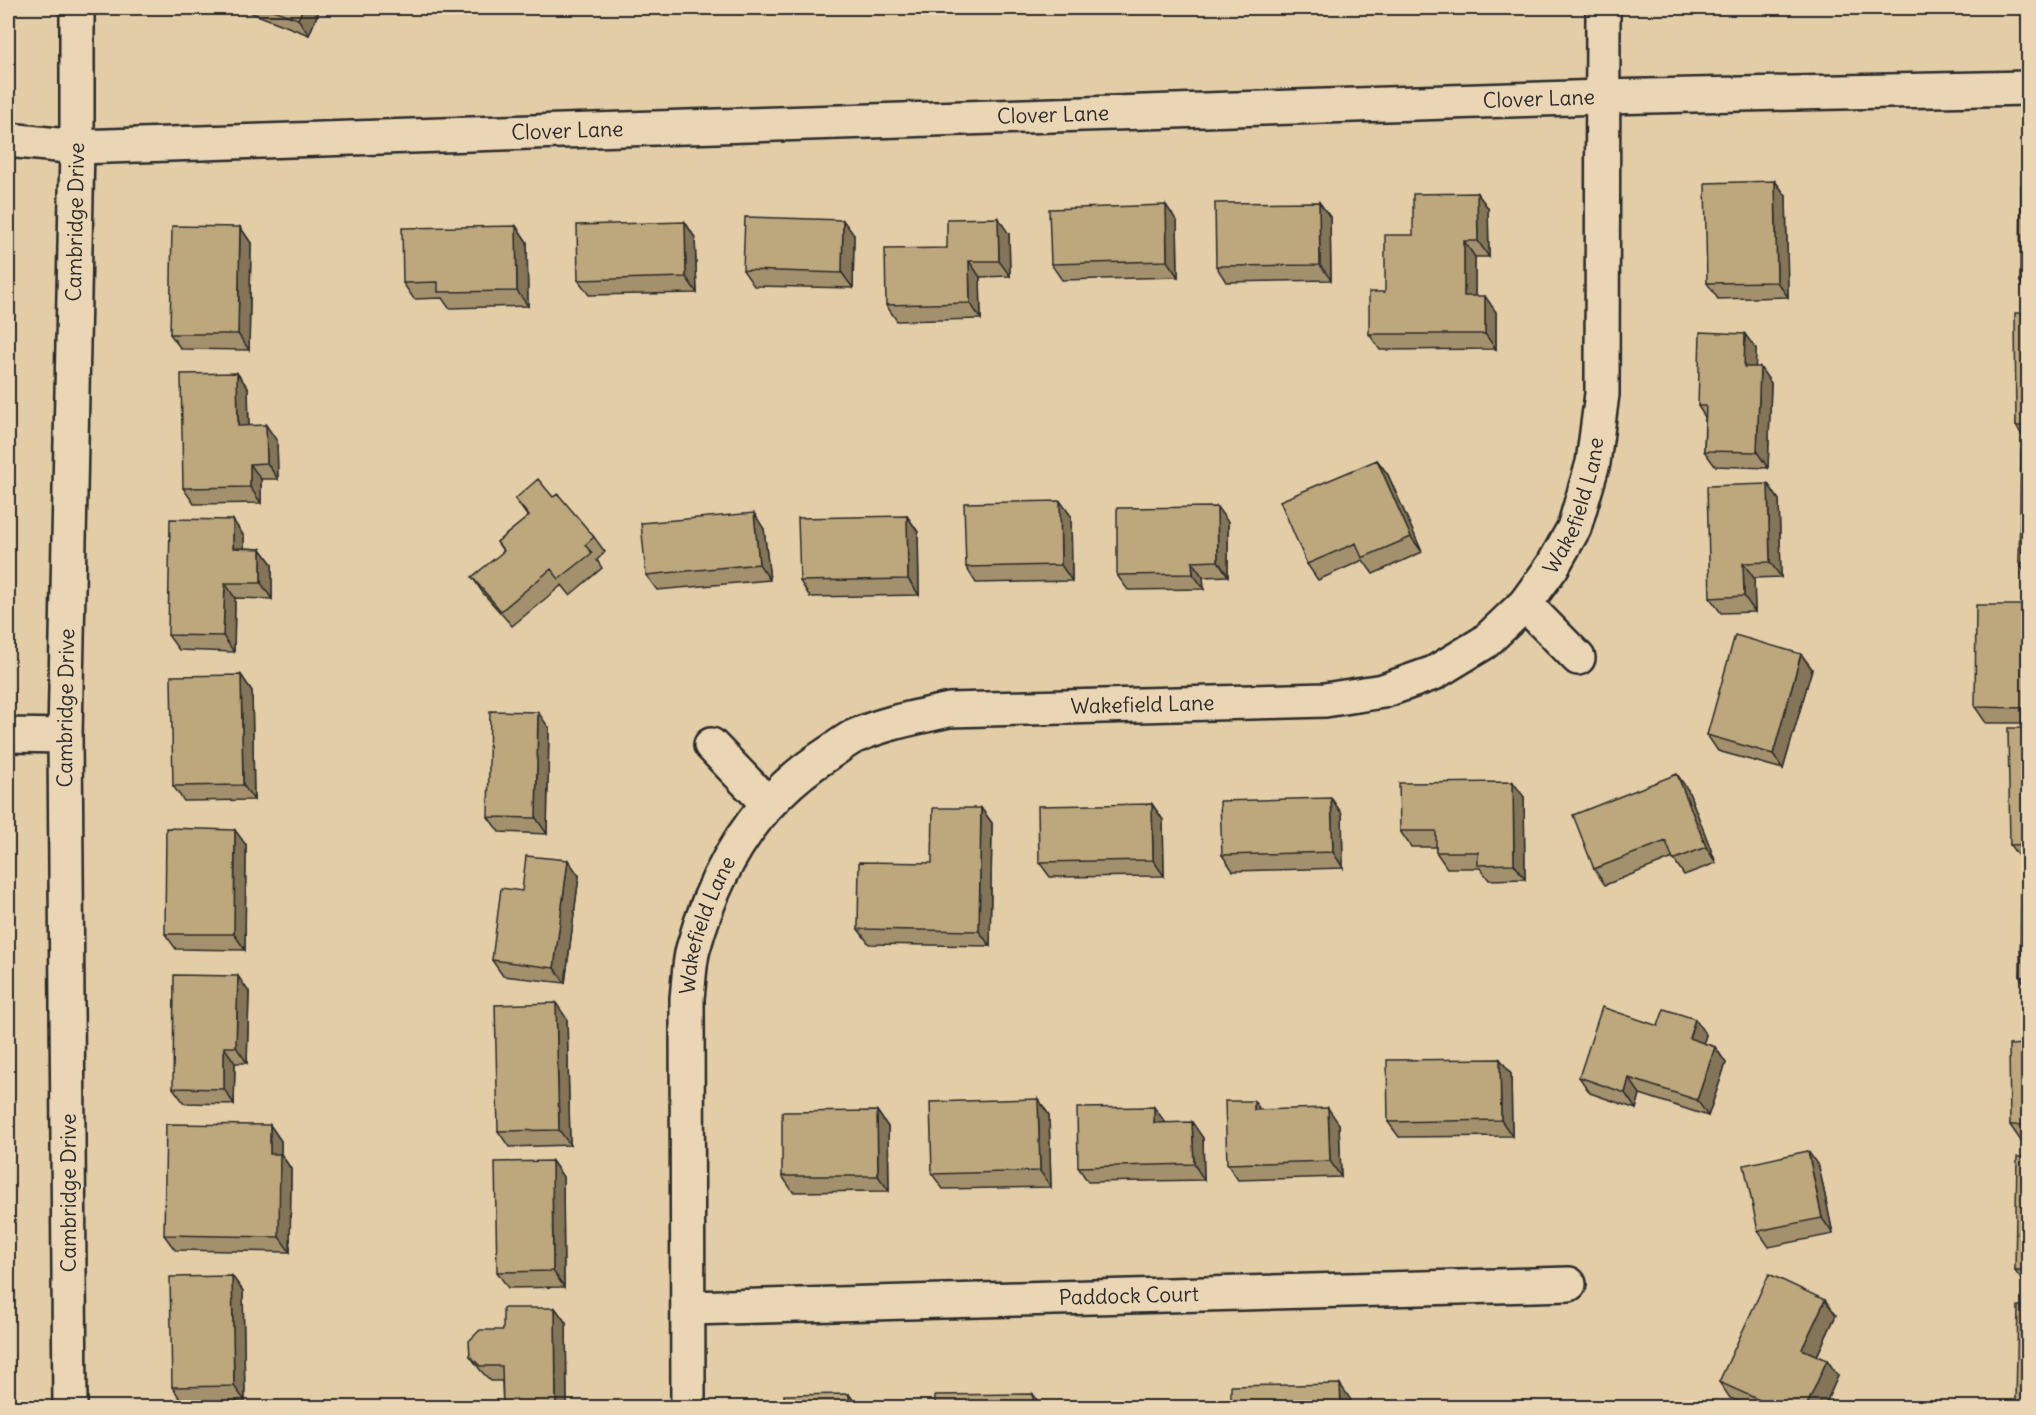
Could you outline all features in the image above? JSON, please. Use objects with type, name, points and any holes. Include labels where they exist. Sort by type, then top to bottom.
[{"type":"street","name":"Cambridge Drive","points":[[70,1407],[65,736],[76,147],[76,8]]},
{"type":"street","name":"Wakefield Lane","points":[[688,1407],[687,998],[692,951],[711,893],[734,849],[768,803],[806,768],[853,737],[901,721],[949,711],[1325,700],[1383,691],[1434,673],[1485,642],[1525,604],[1552,567],[1574,528],[1593,463],[1602,394],[1603,8]]},
{"type":"street","name":"Clover Lane","points":[[8,140],[76,147],[1602,97],[2028,88]]},
{"type":"street","points":[[1525,604],[1578,658]]},
{"type":"street","points":[[8,735],[65,736]]},
{"type":"street","points":[[711,745],[768,803]]},
{"type":"street","name":"Paddock Court","points":[[689,1308],[1569,1284]]},
{"type":"building","points":[[268,8],[303,8],[298,19]]},
{"type":"building","points":[[1775,181],[1777,282],[1707,283],[1705,183]]},
{"type":"building","points":[[2021,185],[2028,185],[2028,282],[2020,282]]},
{"type":"building","points":[[1477,193],[1478,241],[1464,241],[1464,296],[1485,296],[1485,334],[1369,334],[1369,292],[1385,292],[1385,235],[1413,235],[1413,194]]},
{"type":"building","points":[[1319,202],[1320,265],[1216,266],[1215,203]]},
{"type":"building","points":[[1166,205],[1167,261],[1051,264],[1049,209]]},
{"type":"building","points":[[745,217],[843,220],[842,273],[743,270]]},
{"type":"building","points":[[998,218],[999,261],[969,261],[970,303],[886,305],[885,249],[947,248],[947,219]]},
{"type":"building","points":[[685,222],[686,277],[578,280],[577,225]]},
{"type":"building","points":[[172,226],[240,227],[238,334],[170,334]]},
{"type":"building","points":[[516,226],[517,291],[438,292],[438,282],[403,283],[402,228]]},
{"type":"building","points":[[2015,313],[2028,313],[2028,426],[2016,426]]},
{"type":"building","points":[[1700,332],[1745,334],[1744,367],[1760,367],[1757,452],[1704,451],[1706,406],[1698,406]]},
{"type":"building","points":[[237,373],[238,426],[266,425],[267,463],[250,464],[250,487],[183,488],[181,374]]},
{"type":"building","points":[[2021,450],[2028,450],[2028,563],[2019,563]]},
{"type":"building","points":[[1377,460],[1411,537],[1362,558],[1356,543],[1307,564],[1280,501]]},
{"type":"building","points":[[538,479],[553,497],[558,494],[594,537],[585,545],[592,553],[559,579],[551,569],[501,611],[472,577],[504,551],[497,542],[529,516],[515,499]]},
{"type":"building","points":[[1768,484],[1770,562],[1743,563],[1744,596],[1710,598],[1707,486]]},
{"type":"building","points":[[1060,501],[1061,565],[966,567],[964,503]]},
{"type":"building","points":[[1217,507],[1218,561],[1192,562],[1193,574],[1117,575],[1117,508]]},
{"type":"building","points":[[754,513],[759,564],[646,575],[641,523]]},
{"type":"building","points":[[907,516],[908,579],[800,581],[798,518]]},
{"type":"building","points":[[170,519],[233,520],[233,548],[261,549],[261,583],[225,583],[223,636],[168,635]]},
{"type":"building","points":[[1976,605],[2028,605],[2028,708],[1975,707]]},
{"type":"building","points":[[1735,635],[1801,654],[1773,754],[1707,735]]},
{"type":"building","points":[[241,675],[243,785],[173,786],[171,676]]},
{"type":"building","points":[[490,711],[538,712],[536,818],[488,817]]},
{"type":"building","points":[[2008,728],[2028,728],[2028,844],[2010,845]]},
{"type":"building","points":[[1677,774],[1706,847],[1673,860],[1666,841],[1594,869],[1573,815]]},
{"type":"building","points":[[1513,782],[1514,864],[1478,865],[1478,852],[1436,852],[1436,831],[1400,831],[1399,783]]},
{"type":"building","points":[[1331,798],[1333,852],[1222,855],[1220,801]]},
{"type":"building","points":[[1152,804],[1153,860],[1039,862],[1038,806]]},
{"type":"building","points":[[933,808],[981,808],[979,931],[858,929],[859,862],[932,863]]},
{"type":"building","points":[[166,828],[235,830],[234,934],[165,934]]},
{"type":"building","points":[[526,856],[568,860],[554,968],[492,960],[501,888],[522,891]]},
{"type":"building","points":[[2021,883],[2028,883],[2028,977],[2020,977]]},
{"type":"building","points":[[174,975],[238,976],[236,1047],[224,1047],[224,1089],[173,1088]]},
{"type":"building","points":[[556,1003],[559,1130],[498,1131],[495,1005]]},
{"type":"building","points":[[1602,1007],[1658,1026],[1664,1009],[1695,1019],[1689,1038],[1715,1047],[1697,1100],[1629,1078],[1625,1093],[1579,1077]]},
{"type":"building","points":[[2026,1012],[2028,1012],[2028,1125],[2010,1125],[2009,1045],[2026,1044]]},
{"type":"building","points":[[1500,1059],[1501,1120],[1388,1122],[1387,1060]]},
{"type":"building","points":[[1038,1099],[1040,1171],[932,1174],[930,1102]]},
{"type":"building","points":[[1225,1101],[1254,1101],[1254,1110],[1328,1108],[1330,1161],[1227,1164]]},
{"type":"building","points":[[1154,1107],[1154,1123],[1192,1122],[1194,1164],[1078,1167],[1077,1108]]},
{"type":"building","points":[[877,1111],[878,1176],[782,1176],[782,1112]]},
{"type":"building","points":[[166,1124],[270,1125],[270,1154],[280,1154],[279,1237],[164,1235]]},
{"type":"building","points":[[1808,1151],[1822,1218],[1758,1231],[1744,1165]]},
{"type":"building","points":[[2017,1157],[2028,1157],[2028,1271],[2015,1271]]},
{"type":"building","points":[[552,1161],[553,1271],[497,1272],[495,1162]]},
{"type":"building","points":[[1769,1274],[1825,1300],[1802,1349],[1827,1360],[1806,1407],[1775,1407],[1719,1382]]},
{"type":"building","points":[[232,1276],[234,1386],[172,1387],[170,1277]]},
{"type":"building","points":[[2018,1306],[2028,1306],[2028,1402],[2016,1401]]},
{"type":"building","points":[[503,1308],[555,1308],[556,1407],[503,1407],[502,1366],[480,1366],[470,1356],[469,1341],[480,1330],[503,1330]]},
{"type":"building","points":[[1340,1384],[1341,1407],[1231,1407],[1231,1386]]},
{"type":"building","points":[[849,1394],[849,1407],[784,1407],[784,1395]]},
{"type":"building","points":[[1033,1394],[1033,1407],[935,1407],[935,1395]]},
{"type":"building","points":[[1078,1401],[1191,1403],[1191,1407],[1077,1407]]},
{"type":"building","points":[[1671,1402],[1672,1407],[1644,1407]]},
{"type":"building","points":[[1420,1403],[1444,1407],[1419,1407]]}]
